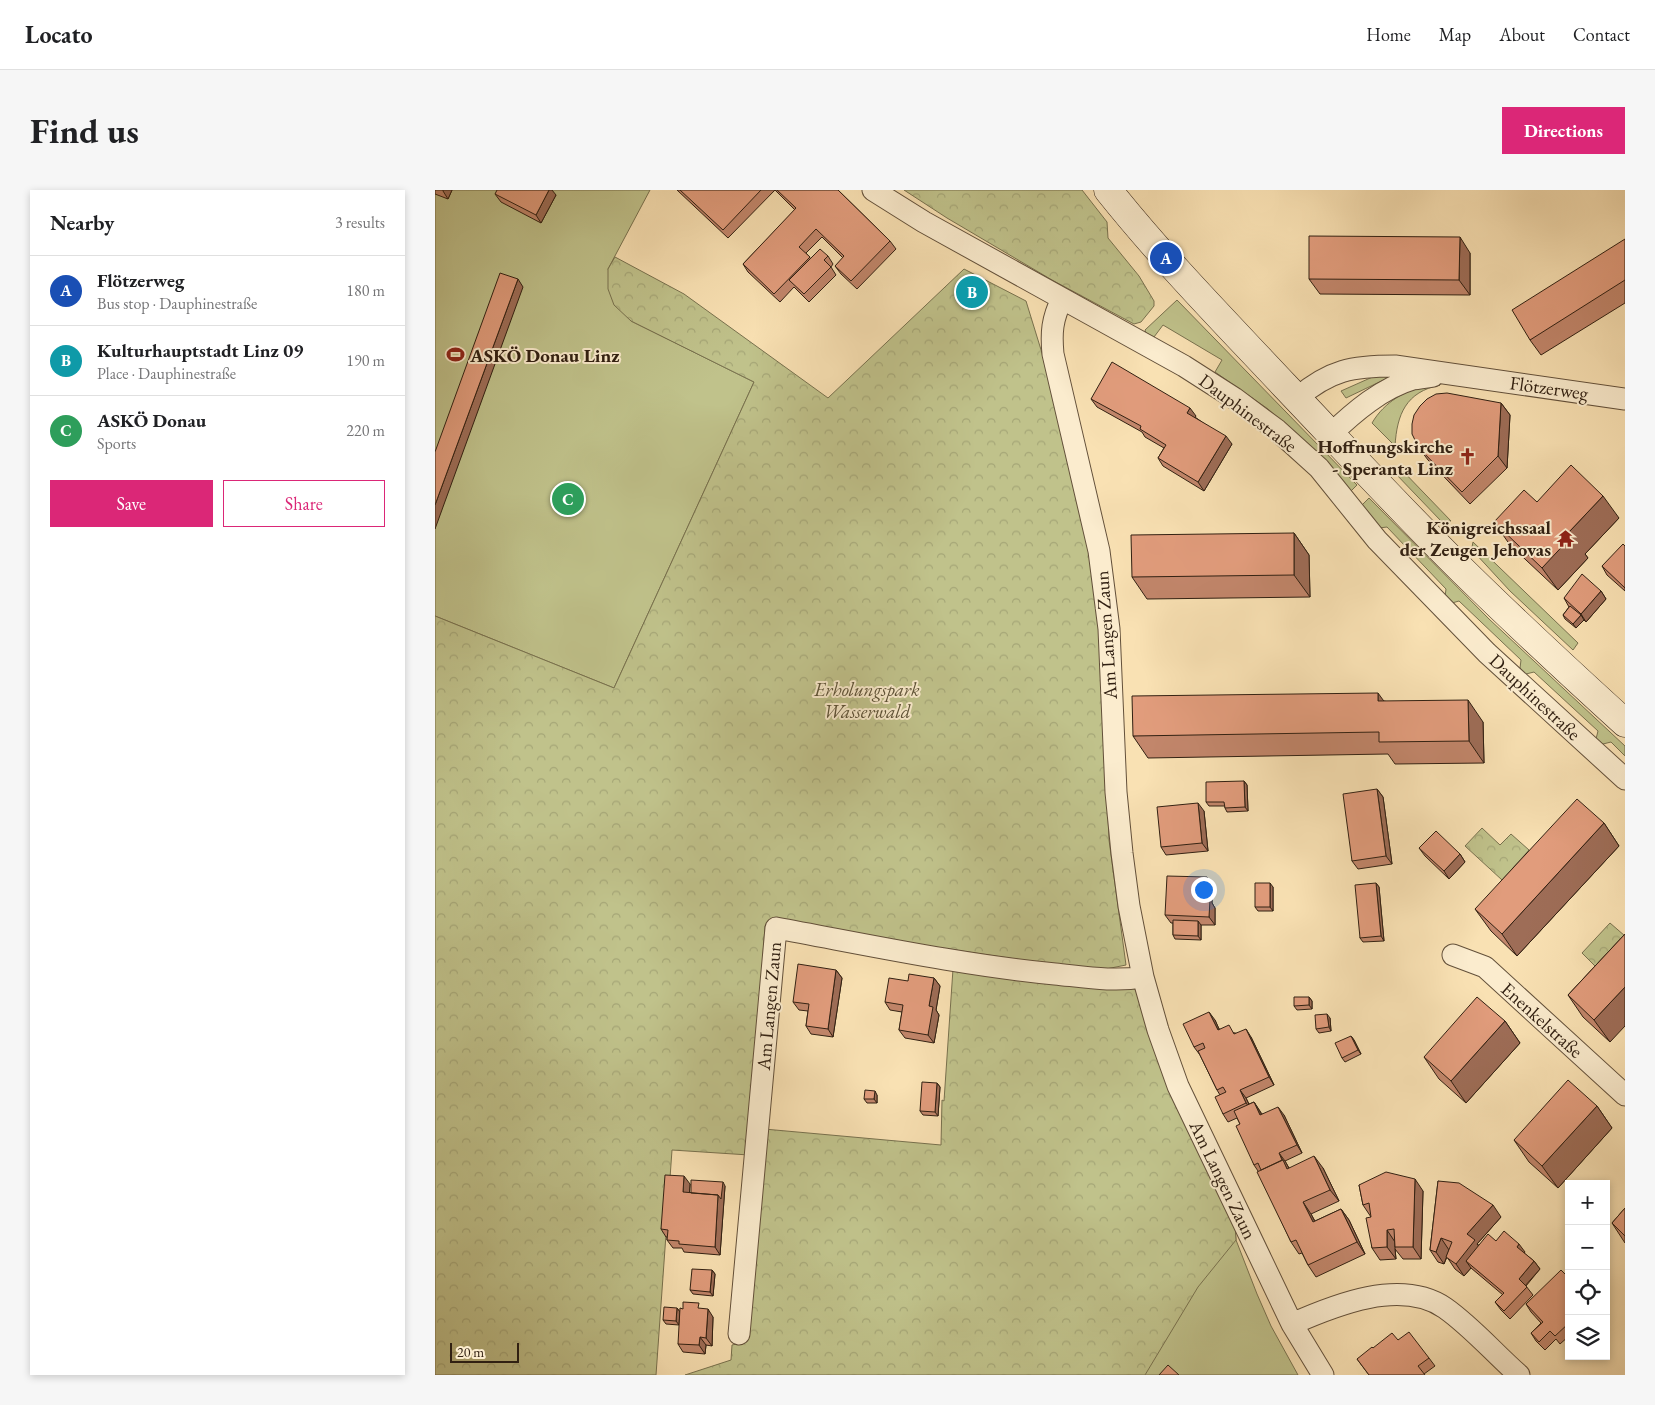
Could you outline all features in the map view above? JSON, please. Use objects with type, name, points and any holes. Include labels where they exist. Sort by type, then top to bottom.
[{"type":"main road","name":"Dauphinestraße","points":[[1108,190],[1166,258],[1461,569],[1625,723]]},
{"type":"street","name":"Dauphinestraße","points":[[873,190],[924,222],[1184,366],[1234,398],[1277,430],[1319,468],[1377,540],[1487,653],[1625,779]]},
{"type":"street","name":"Am Langen Zaun","points":[[1062,299],[1055,313],[1051,334],[1053,354],[1099,551],[1109,629],[1114,757],[1135,978],[1158,1030],[1178,1086],[1292,1324],[1323,1375]]},
{"type":"street","name":"Flötzerweg","points":[[1297,398],[1308,388],[1340,372],[1364,366],[1395,366],[1625,399]]},
{"type":"street","name":"Flötzerweg","points":[[1331,434],[1364,406],[1386,391],[1413,380],[1443,374]]},
{"type":"street","name":"Am Langen Zaun","points":[[739,1334],[776,928],[953,961],[1038,972],[1135,978]]},
{"type":"street","name":"Enenkelstraße","points":[[1453,955],[1485,967],[1625,1095]]},
{"type":"street","points":[[1292,1324],[1343,1304],[1388,1295],[1410,1295],[1443,1307],[1463,1322],[1519,1375]]},
{"type":"green space","points":[[435,190],[650,190],[608,269],[631,321],[754,382],[614,688],[435,616]]},
{"type":"green space","points":[[904,190],[1082,190],[1107,222],[1108,238],[1139,276],[1154,301],[1154,306],[1141,322],[1134,324],[1052,280],[947,218]]},
{"type":"green space","name":"Erholungspark Wasserwald","points":[[615,257],[684,294],[828,398],[964,269],[1026,301],[1042,353],[1086,530],[1101,632],[1109,840],[1126,965],[1096,971],[901,942],[765,926],[749,1155],[672,1150],[656,1375],[435,1375],[435,616],[614,688],[754,382],[631,321],[614,305],[608,289],[608,269]]},
{"type":"green space","points":[[1177,300],[1357,485],[1351,491],[1318,455],[1268,409],[1215,372],[1222,360],[1163,325],[1154,337],[1146,333],[1145,330]]},
{"type":"green space","points":[[1377,375],[1394,375],[1346,398],[1341,391]]},
{"type":"green space","points":[[1428,385],[1440,385],[1419,393],[1405,406],[1398,424],[1395,446],[1372,423],[1377,415],[1396,398],[1411,390]]},
{"type":"green space","points":[[1399,467],[1451,521],[1441,521],[1394,472]]},
{"type":"green space","points":[[1369,498],[1489,619],[1625,746],[1625,756],[1611,742],[1603,744],[1596,739],[1598,731],[1534,672],[1526,674],[1520,668],[1521,660],[1459,601],[1452,603],[1445,597],[1446,589],[1387,527],[1379,528],[1361,506]]},
{"type":"green space","points":[[1473,542],[1578,643],[1573,650],[1510,591],[1474,552]]},
{"type":"green space","points":[[1482,828],[1500,845],[1511,834],[1529,850],[1502,880],[1465,846]]},
{"type":"green space","points":[[1610,923],[1625,936],[1599,970],[1582,953]]},
{"type":"green space","points":[[953,969],[1140,989],[1235,1225],[1236,1240],[1198,1287],[1145,1375],[685,1375],[731,1360],[732,1345],[746,1342],[764,1129],[941,1145],[942,1100],[944,1101]]},
{"type":"green space","points":[[1235,1225],[1236,1240],[1257,1294],[1271,1326],[1298,1375],[1130,1375]]},
{"type":"building","points":[[497,190],[549,190],[536,215],[495,194]]},
{"type":"building","points":[[680,190],[761,190],[723,230]]},
{"type":"building","points":[[777,190],[838,190],[890,241],[851,281],[835,266],[844,256],[816,229],[799,247],[810,257],[774,294],[743,264],[796,208]]},
{"type":"building","points":[[1309,236],[1460,237],[1459,280],[1309,279]]},
{"type":"building","points":[[1625,239],[1625,280],[1530,340],[1512,310]]},
{"type":"building","points":[[820,249],[828,256],[824,260],[831,267],[804,294],[789,280]]},
{"type":"building","points":[[500,273],[518,279],[435,505],[435,452]]},
{"type":"building","points":[[1112,362],[1190,408],[1187,413],[1226,436],[1198,482],[1158,458],[1166,445],[1140,429],[1141,426],[1091,399]]},
{"type":"building","name":"Hoffnungskirche - Speranta Linz","points":[[1447,393],[1501,403],[1498,456],[1462,492],[1419,448],[1412,434],[1414,415],[1420,406],[1436,394]]},
{"type":"building","points":[[1571,465],[1603,496],[1569,532],[1572,536],[1542,568],[1494,522],[1524,490],[1537,502]]},
{"type":"building","points":[[1294,533],[1294,575],[1132,577],[1131,535]]},
{"type":"building","points":[[1623,544],[1625,546],[1625,588],[1602,566]]},
{"type":"building","points":[[1582,574],[1601,591],[1581,614],[1564,598]]},
{"type":"building","points":[[1570,606],[1581,615],[1573,624],[1563,615]]},
{"type":"building","points":[[1378,693],[1378,701],[1468,700],[1469,741],[1379,742],[1379,732],[1133,736],[1132,696]]},
{"type":"building","points":[[1244,781],[1245,807],[1225,808],[1224,802],[1206,802],[1206,782]]},
{"type":"building","points":[[1377,789],[1386,856],[1352,861],[1343,794]]},
{"type":"building","points":[[1577,799],[1604,823],[1502,934],[1475,909]]},
{"type":"building","points":[[1198,803],[1202,843],[1161,847],[1157,807]]},
{"type":"building","points":[[1436,831],[1460,854],[1444,871],[1419,848]]},
{"type":"building","points":[[1167,876],[1207,877],[1206,900],[1210,900],[1209,917],[1165,915]]},
{"type":"building","points":[[1255,883],[1270,883],[1270,907],[1255,907]]},
{"type":"building","points":[[1376,883],[1381,936],[1360,938],[1355,885]]},
{"type":"building","points":[[1173,920],[1198,921],[1198,936],[1173,935]]},
{"type":"building","points":[[1625,934],[1625,987],[1594,1020],[1568,995]]},
{"type":"building","points":[[798,964],[836,970],[828,1029],[806,1026],[809,1004],[793,1002]]},
{"type":"building","points":[[909,974],[934,978],[929,1006],[933,1007],[928,1035],[899,1030],[903,1005],[885,1002],[889,978],[908,981]]},
{"type":"building","points":[[1294,997],[1309,997],[1309,1005],[1294,1006]]},
{"type":"building","points":[[1477,997],[1505,1021],[1451,1081],[1424,1057]]},
{"type":"building","points":[[1209,1012],[1218,1030],[1229,1025],[1234,1034],[1246,1029],[1269,1077],[1240,1090],[1246,1103],[1223,1114],[1215,1097],[1226,1092],[1223,1087],[1217,1090],[1198,1051],[1205,1048],[1203,1043],[1194,1047],[1183,1024]]},
{"type":"building","points":[[1327,1014],[1329,1027],[1316,1029],[1315,1015]]},
{"type":"building","points":[[1351,1036],[1358,1050],[1342,1058],[1335,1043]]},
{"type":"building","points":[[1568,1080],[1597,1106],[1542,1166],[1514,1140]]},
{"type":"building","points":[[922,1082],[937,1083],[935,1112],[920,1111]]},
{"type":"building","points":[[865,1090],[875,1091],[874,1099],[864,1099]]},
{"type":"building","points":[[1254,1102],[1260,1115],[1278,1107],[1297,1145],[1279,1153],[1282,1160],[1261,1170],[1258,1163],[1254,1165],[1236,1126],[1240,1124],[1234,1111]]},
{"type":"building","points":[[1314,1156],[1330,1190],[1303,1202],[1313,1222],[1341,1209],[1357,1242],[1308,1265],[1296,1240],[1291,1242],[1257,1172],[1283,1160],[1287,1169]]},
{"type":"building","points":[[1386,1172],[1415,1179],[1413,1247],[1395,1247],[1394,1229],[1387,1230],[1387,1247],[1372,1248],[1366,1218],[1371,1217],[1369,1203],[1363,1205],[1359,1185]]},
{"type":"building","points":[[665,1175],[684,1176],[683,1192],[718,1195],[715,1247],[679,1244],[679,1241],[667,1240],[668,1230],[661,1229]]},
{"type":"building","points":[[691,1180],[723,1182],[721,1199],[718,1195],[691,1193]]},
{"type":"building","points":[[1438,1181],[1459,1183],[1493,1205],[1467,1234],[1475,1240],[1456,1264],[1446,1257],[1452,1242],[1441,1238],[1436,1252],[1430,1250]]},
{"type":"building","points":[[1625,1208],[1625,1236],[1612,1223]]},
{"type":"building","points":[[1504,1231],[1519,1244],[1517,1247],[1534,1261],[1519,1279],[1527,1287],[1504,1311],[1495,1302],[1504,1293],[1466,1261],[1488,1234],[1496,1241]]},
{"type":"building","points":[[692,1269],[712,1270],[710,1292],[690,1290]]},
{"type":"building","points":[[1561,1270],[1565,1274],[1565,1327],[1555,1336],[1550,1331],[1539,1342],[1531,1333],[1543,1322],[1526,1304]]},
{"type":"building","points":[[683,1302],[699,1303],[698,1308],[708,1309],[706,1338],[700,1337],[699,1345],[678,1344],[680,1308],[683,1309]]},
{"type":"building","points":[[664,1307],[677,1308],[676,1321],[663,1320]]},
{"type":"building","points":[[1409,1332],[1429,1358],[1418,1366],[1425,1375],[1369,1375],[1357,1359],[1392,1333],[1398,1340]]},
{"type":"building","points":[[1168,1365],[1179,1375],[1159,1375]]},
{"type":"place","name":"Flötzerweg","points":[[1166,258]]},
{"type":"place","name":"Kulturhauptstadt Linz 09","points":[[972,292]]},
{"type":"place","name":"ASKÖ Donau Linz","points":[[456,355]]},
{"type":"place","name":"Hoffnungskirche - Speranta Linz","points":[[1467,457]]},
{"type":"place","name":"ASKÖ Donau","points":[[568,499]]},
{"type":"place","name":"Königreichssaal der Zeugen Jehovas","points":[[1565,538]]}]
